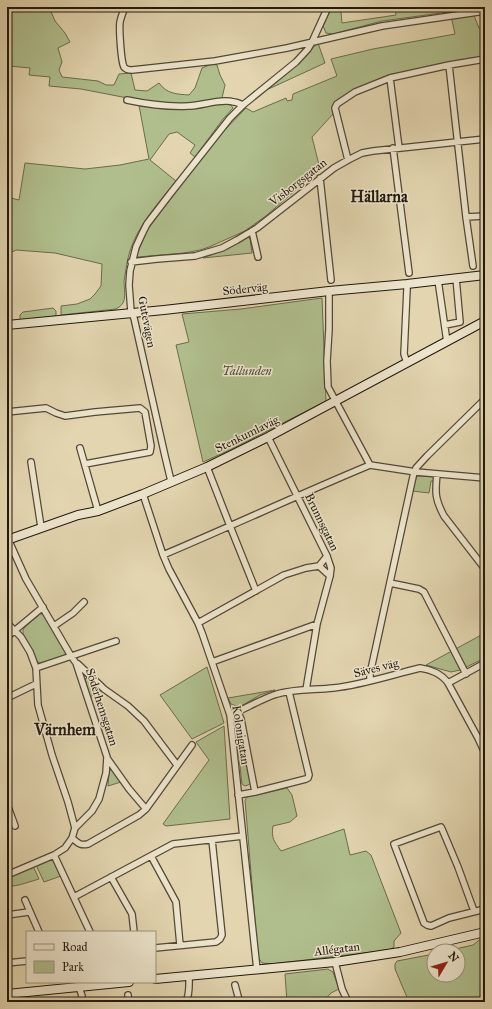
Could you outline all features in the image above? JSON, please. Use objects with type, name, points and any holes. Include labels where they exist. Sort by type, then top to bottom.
[{"type":"street","points":[[7,10],[12,7]]},
{"type":"street","points":[[125,7],[120,22],[120,28],[123,65],[128,70],[204,63],[287,48],[382,26],[482,11]]},
{"type":"street","points":[[312,42],[328,7]]},
{"type":"street","name":"Gutevägen","points":[[171,481],[134,318],[131,312],[129,284],[130,271],[136,246],[147,224],[230,118],[243,105],[302,57],[312,42]]},
{"type":"street","points":[[348,160],[335,108],[337,104],[355,92],[390,78],[485,59]]},
{"type":"street","points":[[449,65],[473,266]]},
{"type":"street","points":[[390,78],[409,273]]},
{"type":"street","points":[[127,100],[186,106],[199,106],[224,101],[243,105]]},
{"type":"street","name":"Visborgsgatan","points":[[132,262],[194,256],[222,248],[252,231],[334,168],[362,153],[485,138]]},
{"type":"street","points":[[320,178],[331,280]]},
{"type":"street","points":[[466,217],[485,216]]},
{"type":"street","points":[[252,231],[258,257]]},
{"type":"street","name":"Söderväg","points":[[7,325],[485,275]]},
{"type":"street","points":[[445,325],[460,322],[456,278]]},
{"type":"street","points":[[438,280],[447,342]]},
{"type":"street","points":[[406,284],[404,354],[407,363]]},
{"type":"street","points":[[329,291],[327,362],[328,387],[370,465]]},
{"type":"street","name":"Stenkumlaväg","points":[[7,539],[78,515],[98,511],[207,467],[268,438],[485,321]]},
{"type":"street","points":[[370,681],[370,674],[416,468],[426,456],[485,399]]},
{"type":"street","points":[[7,412],[46,408],[65,416],[140,408],[145,412],[151,446],[150,452],[86,464]]},
{"type":"street","name":"Brunnsgatan","points":[[268,438],[327,556],[331,568],[317,624],[306,690]]},
{"type":"street","points":[[80,448],[86,464],[98,511]]},
{"type":"street","points":[[31,462],[41,527]]},
{"type":"street","points":[[163,555],[298,497],[330,481],[370,465],[415,472],[485,478]]},
{"type":"street","points":[[207,467],[256,591]]},
{"type":"street","points":[[437,474],[436,496],[440,509],[485,569]]},
{"type":"street","name":"Kolonigatan","points":[[143,494],[163,555],[198,623],[230,716],[257,970]]},
{"type":"street","name":"Söderhemsgatan","points":[[7,539],[26,579],[76,663],[107,757],[106,773],[99,800],[75,828],[72,838],[64,848],[7,875]]},
{"type":"street","points":[[198,623],[284,575],[306,568],[319,566],[327,556]]},
{"type":"street","points":[[319,566],[330,576]]},
{"type":"street","points":[[390,583],[419,589],[424,592],[466,674]]},
{"type":"street","points":[[54,626],[73,613],[84,602]]},
{"type":"street","points":[[7,637],[43,607]]},
{"type":"street","points":[[7,623],[21,636],[30,652],[36,668],[38,705],[75,828]]},
{"type":"street","points":[[212,662],[317,624]]},
{"type":"street","points":[[36,668],[116,641]]},
{"type":"street","points":[[76,663],[104,689],[128,706],[144,721],[177,765]]},
{"type":"street","points":[[448,683],[485,663]]},
{"type":"street","name":"Säves väg","points":[[230,716],[268,697],[279,694],[333,688],[370,681],[420,668],[435,672],[448,683],[485,753]]},
{"type":"street","points":[[7,698],[36,684]]},
{"type":"street","points":[[238,794],[255,792],[308,778],[309,775],[289,692]]},
{"type":"street","points":[[238,712],[241,719],[255,792]]},
{"type":"street","points":[[478,738],[485,734]]},
{"type":"street","points":[[72,838],[83,845],[88,844],[139,815],[146,809],[192,745]]},
{"type":"street","points":[[107,757],[146,809]]},
{"type":"street","points":[[7,804],[15,826]]},
{"type":"street","points":[[474,911],[441,827],[394,844],[424,923],[431,926],[449,918],[485,909]]},
{"type":"street","points":[[74,897],[173,844],[243,836]]},
{"type":"street","points":[[156,948],[216,942],[220,939],[222,935],[212,840]]},
{"type":"street","points":[[54,854],[90,931]]},
{"type":"street","points":[[151,856],[176,902],[180,945]]},
{"type":"street","points":[[111,877],[132,914],[134,931]]},
{"type":"street","points":[[25,900],[38,931]]},
{"type":"street","points":[[7,915],[29,912]]},
{"type":"street","name":"Allégatan","points":[[156,979],[336,962],[400,952],[485,932]]},
{"type":"street","points":[[7,963],[26,960]]},
{"type":"street","points":[[336,962],[342,989],[348,1002]]},
{"type":"street","points":[[186,1002],[190,990],[190,976]]},
{"type":"street","points":[[7,994],[119,983]]},
{"type":"street","points":[[235,985],[239,1002]]},
{"type":"street","points":[[79,987],[82,996],[80,1002]]},
{"type":"street","points":[[128,995],[130,1002]]},
{"type":"green space","points":[[20,7],[49,7],[55,21],[65,33],[70,42],[58,48],[62,62],[59,70],[62,77],[98,81],[106,85],[114,85],[119,74],[131,73],[135,90],[147,91],[159,83],[165,89],[176,94],[189,95],[195,88],[202,68],[212,64],[217,65],[225,85],[222,98],[226,104],[231,105],[233,108],[195,157],[190,153],[195,145],[177,132],[169,134],[150,160],[176,181],[153,209],[134,240],[127,263],[124,281],[124,301],[116,309],[61,315],[61,306],[77,304],[90,299],[95,294],[101,286],[102,264],[55,253],[16,250],[7,255],[7,197],[19,200],[25,163],[85,169],[120,165],[149,159],[138,100],[81,89],[49,86],[50,77],[29,75],[30,68],[9,66],[10,52],[7,52],[7,15]]},
{"type":"green space","points":[[332,7],[346,7],[341,12],[342,23],[396,15],[395,7],[415,7],[419,11],[432,8],[463,7],[463,10],[382,21],[333,34],[326,33],[323,26]]},
{"type":"green space","points":[[473,13],[479,28],[485,28],[485,58],[448,63],[388,75],[354,90],[335,102],[334,113],[312,137],[320,169],[267,215],[245,231],[200,250],[138,257],[137,254],[148,229],[217,138],[246,108],[253,112],[286,98],[287,101],[292,100],[293,94],[337,76],[331,59],[373,49],[455,34],[451,16]]},
{"type":"green space","points":[[318,43],[325,63],[262,92]]},
{"type":"green space","points":[[248,237],[250,239],[252,253],[203,258],[226,249]]},
{"type":"green space","name":"Tallunden","points":[[322,298],[326,401],[230,450],[203,462],[176,345],[189,342],[182,314],[241,309]]},
{"type":"green space","points":[[53,308],[56,311],[56,316],[20,320],[20,315],[23,312]]},
{"type":"green space","points":[[417,476],[435,477],[434,481],[431,481],[429,493],[412,491]]},
{"type":"green space","points":[[40,614],[46,616],[66,653],[64,656],[40,663],[36,661],[33,651],[23,635],[23,630]]},
{"type":"green space","points":[[485,633],[485,658],[460,670],[451,672],[426,665]]},
{"type":"green space","points":[[207,667],[224,723],[192,739],[160,695]]},
{"type":"green space","points":[[87,678],[102,690],[90,697]]},
{"type":"green space","points":[[275,690],[260,695],[243,705],[236,706],[231,704],[228,698]]},
{"type":"green space","points":[[238,719],[240,720],[251,783],[245,786],[242,784],[235,723]]},
{"type":"green space","points":[[224,726],[230,819],[166,826],[163,824],[209,760],[196,742]]},
{"type":"green space","points":[[110,770],[113,770],[121,782],[108,786]]},
{"type":"green space","points":[[287,788],[292,795],[297,816],[290,822],[273,826],[273,837],[281,851],[344,829],[350,855],[366,851],[371,855],[401,933],[394,941],[394,947],[389,950],[272,964],[262,963],[258,957],[245,800],[247,797]]},
{"type":"green space","points":[[49,858],[54,861],[61,876],[44,882],[36,865]]},
{"type":"green space","points":[[33,866],[39,879],[7,887],[7,879]]},
{"type":"green space","points":[[485,937],[485,1002],[409,1002],[395,969],[395,964],[397,961],[426,956],[426,983],[466,983],[466,947],[473,945]]},
{"type":"green space","points":[[328,969],[333,972],[339,989],[331,993],[323,1002],[287,1002],[285,974]]},
{"type":"district","name":"Hällarna","points":[[379,196]]},
{"type":"district","name":"Värnhem","points":[[65,729]]}]
